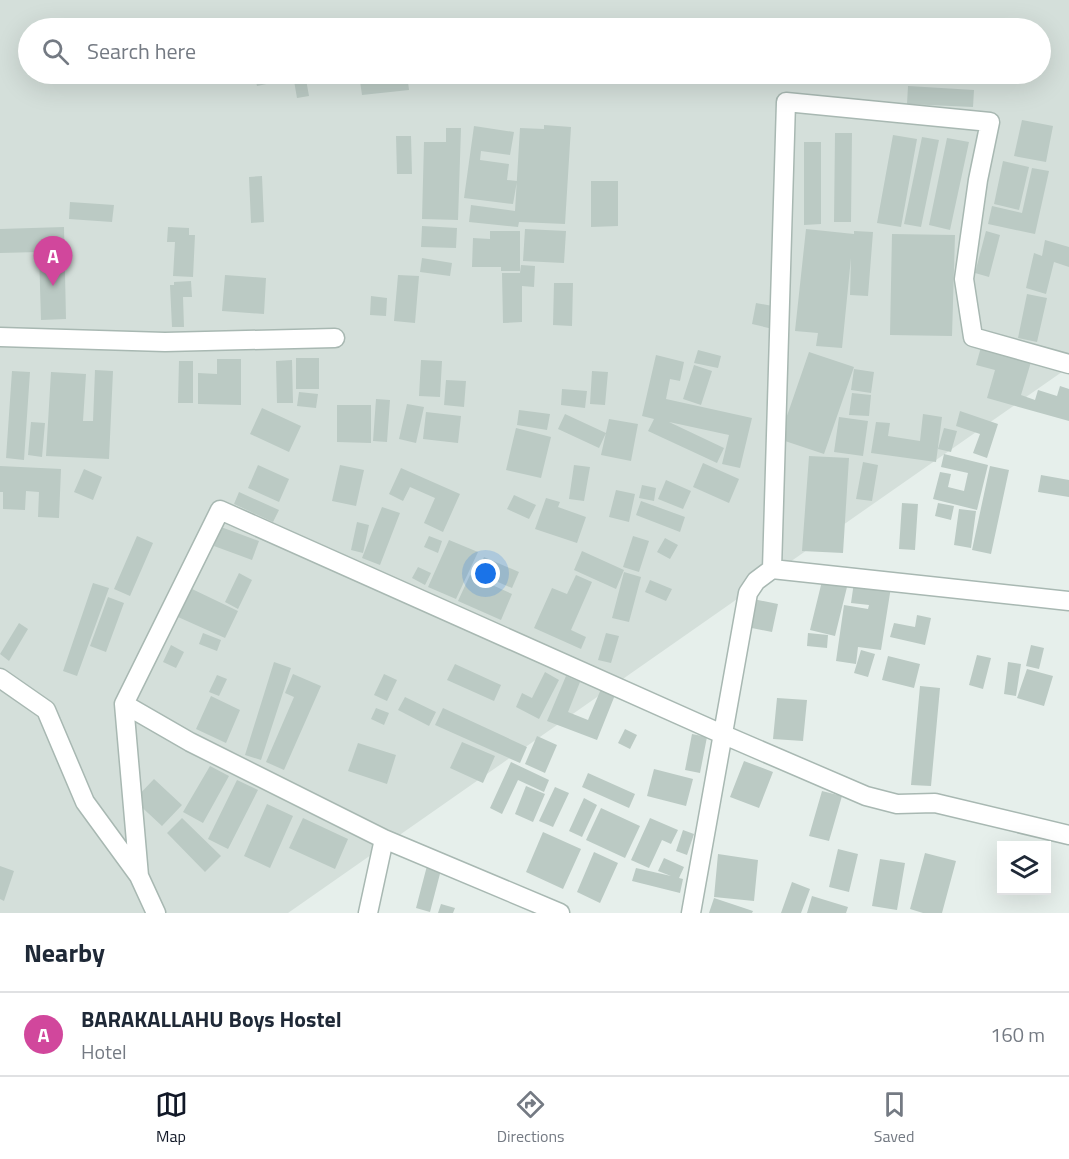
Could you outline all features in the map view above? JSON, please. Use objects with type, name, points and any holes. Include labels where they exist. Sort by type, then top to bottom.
[{"type":"street","points":[[772,569],[786,102],[990,122],[978,180],[964,279],[973,338],[1069,364]]},
{"type":"street","points":[[0,337],[165,342],[335,338]]},
{"type":"street","points":[[139,876],[124,704],[220,510],[866,796],[897,804],[935,803],[1069,835]]},
{"type":"street","points":[[691,913],[748,593],[756,581],[772,569],[1069,601]]},
{"type":"street","points":[[0,678],[46,710],[85,802],[139,876],[156,913]]},
{"type":"street","points":[[124,704],[190,742],[384,839],[560,913]]},
{"type":"street","points":[[368,913],[384,839]]},
{"type":"shaded area","points":[[0,0],[1069,0],[1069,367],[288,913],[0,913]]},
{"type":"building","points":[[295,84],[307,84],[309,96],[297,98]]},
{"type":"building","points":[[360,84],[408,84],[409,90],[362,95]]},
{"type":"building","points":[[908,86],[974,90],[973,107],[907,104]]},
{"type":"building","points":[[1022,120],[1053,126],[1046,162],[1014,156]]},
{"type":"building","points":[[544,125],[571,127],[565,224],[519,222],[518,227],[469,222],[471,205],[515,211],[520,128],[544,129]]},
{"type":"building","points":[[474,126],[514,132],[510,155],[481,151],[480,160],[509,164],[507,180],[517,181],[513,204],[464,198]]},
{"type":"building","points":[[446,128],[461,128],[458,220],[422,219],[424,142],[446,142]]},
{"type":"building","points":[[835,133],[852,133],[851,222],[834,222]]},
{"type":"building","points":[[893,135],[917,139],[901,227],[877,223]]},
{"type":"building","points":[[396,136],[411,136],[412,174],[397,174]]},
{"type":"building","points":[[922,137],[939,140],[921,227],[904,224]]},
{"type":"building","points":[[947,138],[969,142],[950,230],[929,225]]},
{"type":"building","points":[[804,142],[821,142],[821,224],[804,225]]},
{"type":"building","points":[[1003,161],[1029,167],[1019,210],[994,204]]},
{"type":"building","points":[[1032,168],[1049,171],[1035,234],[988,224],[992,206],[1022,213]]},
{"type":"building","points":[[262,176],[264,222],[251,223],[249,177]]},
{"type":"building","points":[[591,181],[618,181],[618,226],[591,227]]},
{"type":"building","points":[[70,202],[114,205],[112,222],[69,219]]},
{"type":"building","points":[[422,226],[457,228],[456,248],[421,247]]},
{"type":"building","points":[[64,227],[66,319],[41,320],[39,252],[0,253],[0,229]]},
{"type":"building","points":[[168,227],[189,228],[189,235],[195,235],[193,277],[173,276],[175,242],[167,242]]},
{"type":"building","points":[[525,229],[566,231],[564,263],[523,261]]},
{"type":"building","points":[[806,229],[854,234],[854,231],[873,232],[868,296],[850,295],[851,258],[842,348],[816,346],[818,333],[795,331]]},
{"type":"building","points":[[490,231],[520,231],[520,271],[501,271],[501,267],[472,267],[473,238],[490,239]]},
{"type":"building","points":[[986,231],[1000,235],[989,277],[975,273]]},
{"type":"building","points":[[892,234],[955,235],[952,336],[890,335]]},
{"type":"building","points":[[1045,240],[1069,247],[1069,267],[1054,262],[1046,294],[1026,288],[1034,253],[1042,256]]},
{"type":"building","points":[[422,258],[452,263],[450,276],[420,272]]},
{"type":"building","points":[[521,265],[535,266],[534,287],[522,286],[522,322],[503,323],[502,273],[520,273]]},
{"type":"building","points":[[225,275],[266,278],[264,314],[222,311]]},
{"type":"building","points":[[398,275],[419,276],[415,323],[394,321]]},
{"type":"building","points":[[191,281],[192,297],[183,297],[184,327],[172,327],[170,285],[174,285],[174,282]]},
{"type":"building","points":[[554,283],[573,283],[572,326],[553,325]]},
{"type":"building","points":[[1027,294],[1047,298],[1037,342],[1018,338]]},
{"type":"building","points":[[371,296],[387,298],[386,316],[370,315]]},
{"type":"building","points":[[756,303],[778,307],[773,329],[752,324]]},
{"type":"building","points":[[981,347],[1031,362],[1021,395],[1035,400],[1038,390],[1057,396],[1060,386],[1069,389],[1069,421],[987,398],[995,370],[976,365]]},
{"type":"building","points":[[698,350],[721,356],[718,368],[694,363]]},
{"type":"building","points":[[809,352],[854,367],[824,454],[779,439]]},
{"type":"building","points":[[656,355],[684,362],[680,381],[670,379],[666,399],[752,418],[740,468],[722,464],[729,435],[669,422],[724,448],[717,463],[648,431],[654,419],[642,416]]},
{"type":"building","points":[[296,358],[319,358],[319,389],[296,389]]},
{"type":"building","points":[[217,359],[241,359],[241,405],[198,404],[198,373],[217,374]]},
{"type":"building","points":[[292,360],[293,403],[277,403],[276,361]]},
{"type":"building","points":[[421,360],[442,361],[440,397],[419,396]]},
{"type":"building","points":[[179,361],[193,361],[193,403],[178,403]]},
{"type":"building","points":[[694,365],[712,371],[701,405],[683,399]]},
{"type":"building","points":[[854,369],[874,372],[871,393],[851,390]]},
{"type":"building","points":[[95,370],[113,371],[109,459],[46,456],[51,372],[86,374],[83,421],[93,421]]},
{"type":"building","points":[[12,371],[30,372],[24,460],[6,458]]},
{"type":"building","points":[[592,371],[608,372],[605,405],[590,404]]},
{"type":"building","points":[[446,380],[466,381],[464,407],[444,405]]},
{"type":"building","points":[[562,389],[587,391],[585,408],[561,405]]},
{"type":"building","points":[[299,392],[318,394],[316,408],[297,406]]},
{"type":"building","points":[[852,393],[871,395],[869,416],[849,415]]},
{"type":"building","points":[[376,399],[390,400],[387,442],[373,441]]},
{"type":"building","points":[[407,404],[424,407],[416,443],[399,439]]},
{"type":"building","points":[[337,405],[371,405],[371,443],[337,442]]},
{"type":"building","points":[[262,408],[301,426],[289,452],[250,434]]},
{"type":"building","points":[[519,410],[550,414],[547,430],[517,425]]},
{"type":"building","points":[[960,411],[998,424],[987,458],[973,453],[980,434],[956,426]]},
{"type":"building","points":[[426,412],[461,416],[458,443],[423,439]]},
{"type":"building","points":[[565,414],[606,433],[599,448],[558,429]]},
{"type":"building","points":[[923,414],[942,417],[936,462],[871,453],[876,422],[890,423],[888,436],[920,441]]},
{"type":"building","points":[[839,417],[868,421],[863,456],[834,452]]},
{"type":"building","points":[[609,419],[638,424],[631,461],[601,455]]},
{"type":"building","points":[[31,422],[45,423],[42,457],[28,455]]},
{"type":"building","points":[[516,428],[551,437],[541,478],[506,470]]},
{"type":"building","points":[[944,428],[957,431],[951,452],[938,449]]},
{"type":"building","points":[[944,454],[988,465],[977,510],[933,499],[940,472],[951,474],[948,487],[964,491],[968,473],[941,467]]},
{"type":"building","points":[[809,456],[849,458],[843,553],[802,551]]},
{"type":"building","points":[[863,462],[878,465],[872,501],[856,499]]},
{"type":"building","points":[[703,463],[739,479],[729,503],[693,487]]},
{"type":"building","points":[[258,465],[289,479],[279,502],[248,488]]},
{"type":"building","points":[[340,465],[364,470],[356,506],[332,501]]},
{"type":"building","points":[[574,465],[590,467],[584,501],[569,499]]},
{"type":"building","points":[[0,466],[61,469],[59,518],[38,517],[39,492],[26,491],[25,510],[3,509],[3,492],[0,492]]},
{"type":"building","points":[[990,466],[1009,470],[991,554],[972,550]]},
{"type":"building","points":[[401,468],[460,494],[443,532],[424,523],[435,498],[410,487],[403,501],[389,494]]},
{"type":"building","points":[[84,469],[102,477],[93,500],[74,492]]},
{"type":"building","points":[[1041,475],[1069,480],[1069,497],[1038,492]]},
{"type":"building","points":[[666,480],[691,491],[683,509],[658,499]]},
{"type":"building","points":[[642,485],[656,488],[654,501],[639,498]]},
{"type":"building","points":[[616,490],[635,494],[629,522],[609,517]]},
{"type":"building","points":[[239,492],[279,510],[273,522],[234,504]]},
{"type":"building","points":[[514,495],[536,505],[529,519],[507,509]]},
{"type":"building","points":[[546,498],[560,502],[558,507],[586,517],[577,543],[535,529]]},
{"type":"building","points":[[641,501],[685,517],[680,532],[636,515]]},
{"type":"building","points":[[902,503],[918,504],[915,550],[899,549]]},
{"type":"building","points":[[938,503],[954,506],[951,520],[935,516]]},
{"type":"building","points":[[382,507],[400,513],[380,565],[362,558]]},
{"type":"building","points":[[959,509],[976,511],[971,548],[954,545]]},
{"type":"building","points":[[357,522],[369,525],[363,553],[351,550]]},
{"type":"building","points":[[221,527],[259,541],[252,560],[214,546]]},
{"type":"building","points":[[137,536],[153,543],[130,596],[114,589]]},
{"type":"building","points":[[429,536],[442,541],[438,553],[424,547]]},
{"type":"building","points":[[633,536],[649,541],[639,572],[623,567]]},
{"type":"building","points":[[665,538],[678,545],[670,559],[657,552]]},
{"type":"building","points":[[449,540],[478,552],[456,599],[428,587]]},
{"type":"building","points":[[582,551],[624,570],[616,589],[574,570]]},
{"type":"building","points":[[484,557],[519,572],[512,588],[477,573]]},
{"type":"building","points":[[418,567],[431,573],[425,585],[412,578]]},
{"type":"building","points":[[624,572],[641,577],[629,622],[612,618]]},
{"type":"building","points":[[239,573],[252,580],[238,609],[225,602]]},
{"type":"building","points":[[470,575],[512,594],[501,620],[458,601]]},
{"type":"building","points":[[576,575],[592,582],[571,630],[586,637],[581,649],[534,628],[552,588],[567,594]]},
{"type":"building","points":[[650,580],[672,589],[666,601],[645,592]]},
{"type":"building","points":[[822,581],[847,587],[835,636],[810,630]]},
{"type":"building","points":[[854,582],[891,587],[881,650],[858,647],[856,664],[836,661],[844,605],[868,609],[869,605],[851,603]]},
{"type":"building","points":[[93,583],[109,588],[77,676],[63,671]]},
{"type":"building","points":[[192,589],[238,611],[225,638],[178,617]]},
{"type":"building","points":[[108,597],[124,603],[106,652],[90,646]]},
{"type":"building","points":[[748,598],[778,604],[772,632],[742,626]]},
{"type":"building","points":[[917,615],[931,618],[925,645],[890,637],[894,623],[915,627]]},
{"type":"building","points":[[19,623],[28,629],[9,661],[0,654]]},
{"type":"building","points":[[203,633],[221,640],[217,651],[199,644]]},
{"type":"building","points":[[606,633],[619,636],[611,663],[598,660]]},
{"type":"building","points":[[808,633],[828,635],[827,648],[807,646]]},
{"type":"building","points":[[171,645],[184,652],[176,668],[163,662]]},
{"type":"building","points":[[1031,645],[1044,648],[1039,669],[1026,666]]},
{"type":"building","points":[[861,650],[875,654],[868,677],[854,673]]},
{"type":"building","points":[[977,655],[991,658],[983,689],[969,685]]},
{"type":"building","points":[[888,656],[920,664],[914,688],[882,680]]},
{"type":"building","points":[[274,662],[291,668],[261,760],[245,755]]},
{"type":"building","points":[[1008,662],[1021,664],[1016,696],[1004,694]]},
{"type":"building","points":[[455,664],[501,685],[494,701],[447,680]]},
{"type":"building","points":[[1027,669],[1053,676],[1044,706],[1017,698]]},
{"type":"building","points":[[545,672],[559,680],[539,719],[516,707],[522,693],[532,698]]},
{"type":"building","points":[[293,674],[321,686],[284,770],[266,762],[294,697],[285,693]]},
{"type":"building","points":[[384,674],[397,680],[387,701],[374,695]]},
{"type":"building","points":[[217,675],[227,679],[219,696],[209,692]]},
{"type":"building","points":[[566,676],[580,682],[568,712],[588,720],[601,689],[615,695],[597,740],[547,721]]},
{"type":"building","points":[[920,686],[940,688],[931,786],[911,785]]},
{"type":"building","points":[[211,696],[240,710],[226,743],[196,729]]},
{"type":"building","points":[[405,697],[436,712],[429,726],[398,710]]},
{"type":"building","points":[[777,698],[807,700],[803,741],[773,739]]},
{"type":"building","points":[[376,708],[389,713],[384,725],[371,719]]},
{"type":"building","points":[[443,708],[527,747],[520,763],[435,725]]},
{"type":"building","points":[[625,729],[637,735],[630,749],[618,743]]},
{"type":"building","points":[[692,734],[707,737],[700,773],[685,770]]},
{"type":"building","points":[[537,736],[557,745],[545,773],[525,764]]},
{"type":"building","points":[[462,742],[495,756],[483,783],[450,768]]},
{"type":"building","points":[[358,743],[396,755],[387,784],[348,771]]},
{"type":"building","points":[[744,761],[773,772],[759,808],[730,797]]},
{"type":"building","points":[[511,762],[549,780],[544,792],[518,780],[502,814],[490,808]]},
{"type":"building","points":[[210,766],[229,776],[203,823],[183,812]]},
{"type":"building","points":[[654,769],[693,779],[686,806],[647,796]]},
{"type":"building","points":[[588,773],[635,794],[629,808],[582,787]]},
{"type":"building","points":[[154,779],[182,805],[162,826],[134,800]]},
{"type":"building","points":[[237,780],[258,790],[228,849],[208,839]]},
{"type":"building","points":[[526,786],[545,794],[533,822],[515,814]]},
{"type":"building","points":[[555,787],[569,793],[553,827],[539,821]]},
{"type":"building","points":[[822,791],[842,796],[829,841],[809,836]]},
{"type":"building","points":[[584,798],[597,805],[582,837],[569,831]]},
{"type":"building","points":[[267,804],[293,816],[270,868],[244,856]]},
{"type":"building","points":[[601,808],[640,826],[625,858],[586,840]]},
{"type":"building","points":[[182,818],[221,856],[205,872],[167,833]]},
{"type":"building","points":[[303,818],[348,839],[335,869],[289,848]]},
{"type":"building","points":[[650,818],[678,830],[671,844],[662,840],[649,868],[631,860]]},
{"type":"building","points":[[683,830],[694,834],[687,855],[676,851]]},
{"type":"building","points":[[543,832],[581,849],[563,889],[526,872]]},
{"type":"building","points":[[838,849],[858,854],[849,892],[829,887]]},
{"type":"building","points":[[594,852],[618,863],[600,903],[577,892]]},
{"type":"building","points":[[925,853],[956,861],[942,913],[923,913],[910,909]]},
{"type":"building","points":[[718,854],[758,860],[754,901],[714,897]]},
{"type":"building","points":[[664,858],[684,867],[679,878],[683,879],[680,893],[632,881],[636,868],[671,876],[658,871]]},
{"type":"building","points":[[880,859],[905,863],[897,910],[872,906]]},
{"type":"building","points":[[428,862],[442,866],[430,912],[416,908]]},
{"type":"building","points":[[0,866],[14,871],[4,901],[0,899]]},
{"type":"building","points":[[792,882],[810,889],[801,913],[781,913]]},
{"type":"building","points":[[812,896],[848,907],[846,913],[807,913]]},
{"type":"building","points":[[714,898],[753,911],[752,913],[709,913]]},
{"type":"building","points":[[441,904],[455,908],[453,913],[438,913]]},
{"type":"place","name":"BARAKALLAHU Boys Hostel","points":[[53,286]]}]
